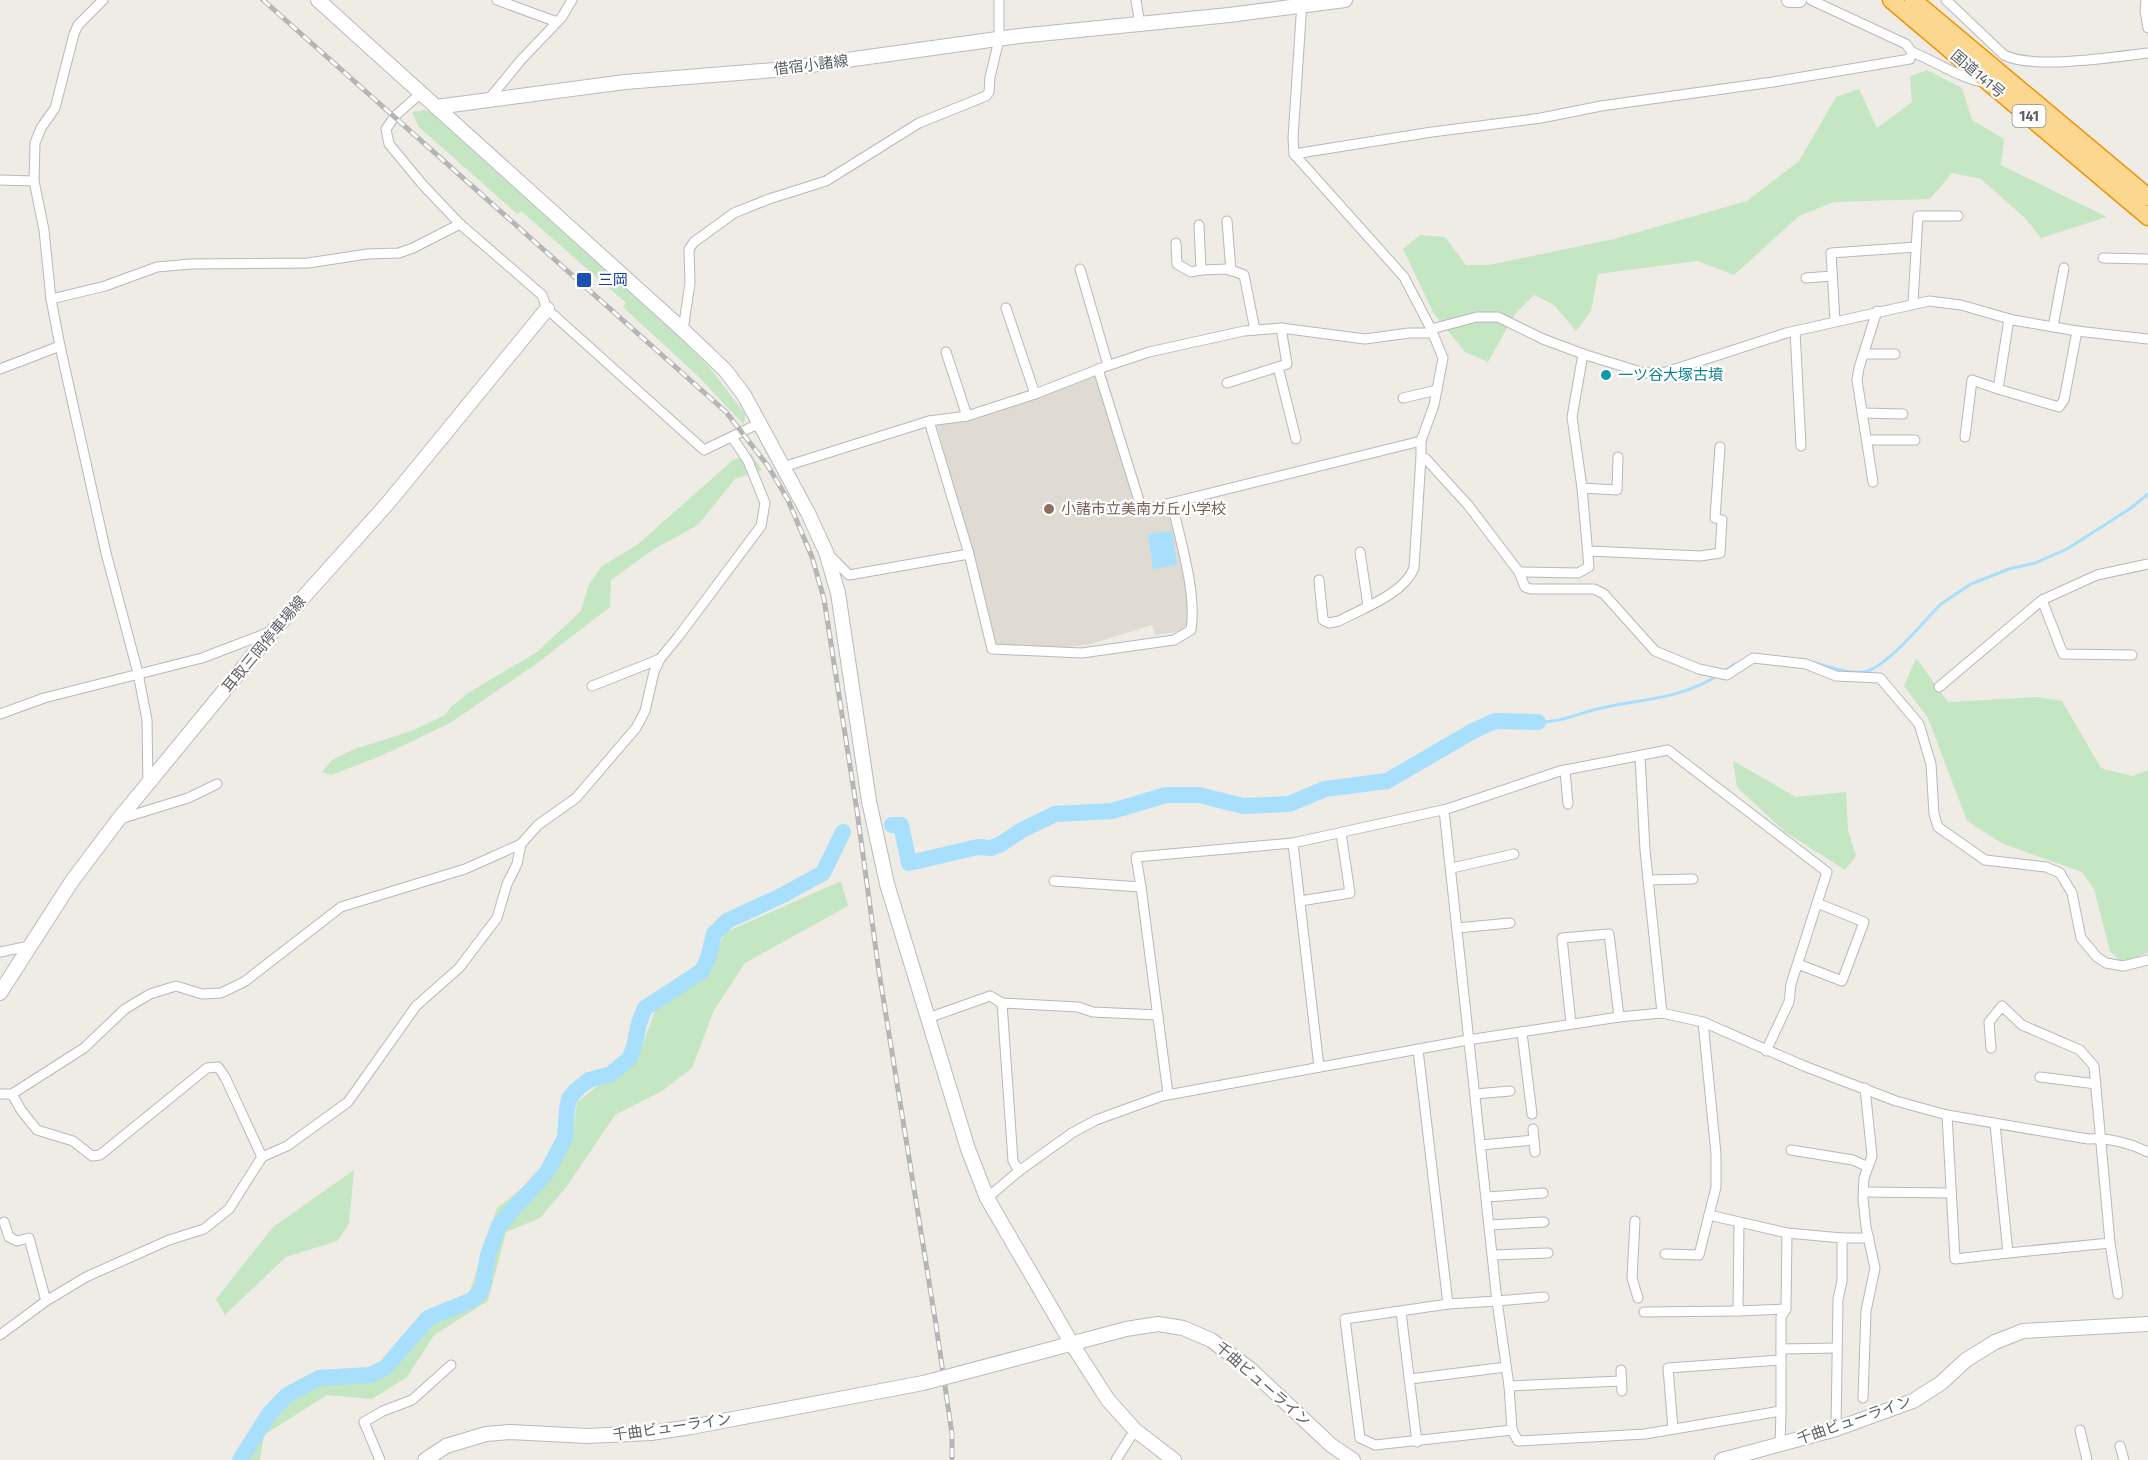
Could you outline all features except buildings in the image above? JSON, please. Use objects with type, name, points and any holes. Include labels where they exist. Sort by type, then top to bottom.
[{"type":"highway","name":"国道141号","points":[[1891,0],[2148,217]]},
{"type":"highway","name":"国道141号","points":[[1913,0],[2148,197]]},
{"type":"street","points":[[103,0],[78,25],[74,34],[55,108],[41,128],[35,143],[34,181],[44,231],[51,299],[60,346],[106,553],[138,673],[147,720],[148,783]]},
{"type":"street","points":[[318,0],[683,330],[725,370],[744,395],[808,513],[826,552],[838,594],[869,801],[887,884],[968,1149],[987,1198],[1072,1344],[1108,1400],[1135,1430],[1174,1460]]},
{"type":"street","points":[[497,0],[557,22]]},
{"type":"street","points":[[489,99],[521,60],[557,22],[572,0]]},
{"type":"street","points":[[683,330],[690,284],[689,249],[693,242],[734,213],[826,181],[919,123],[986,96],[989,92],[999,39],[999,0]]},
{"type":"street","points":[[1136,0],[1140,25]]},
{"type":"street","name":"借宿小諸線","points":[[436,107],[625,82],[785,69],[999,39],[1140,25],[1302,3],[1345,0]]},
{"type":"street","points":[[1789,0],[1799,0]]},
{"type":"street","points":[[1810,0],[1906,44],[1912,52],[1970,81],[1988,83]]},
{"type":"street","points":[[1946,0],[2004,55],[2014,60],[2042,62],[2148,54]]},
{"type":"street","points":[[2146,0],[2148,28]]},
{"type":"street","points":[[1302,3],[1293,138],[1294,154],[1404,277],[1432,331],[1443,358],[1434,405],[1421,441],[1414,568],[1408,579],[1398,589],[1368,606],[1339,621],[1329,623],[1323,620],[1319,580]]},
{"type":"street","points":[[1294,154],[1432,132],[1541,118],[1601,106],[1773,82],[1910,59],[1912,52]]},
{"type":"street","points":[[421,93],[390,123],[386,129],[386,136],[389,144],[423,185],[460,224],[542,295],[548,309],[704,450],[760,423]]},
{"type":"street","points":[[0,180],[34,181]]},
{"type":"street","points":[[1913,303],[1918,216],[1958,216]]},
{"type":"street","points":[[1227,221],[1231,271]]},
{"type":"street","points":[[51,299],[105,286],[157,267],[191,264],[308,263],[368,254],[399,253],[460,224]]},
{"type":"street","points":[[1199,225],[1201,270]]},
{"type":"street","points":[[1176,243],[1177,264],[1191,272],[1231,271],[1244,275],[1255,330]]},
{"type":"street","points":[[1835,321],[1831,253],[1917,247]]},
{"type":"street","points":[[2103,258],[2148,259]]},
{"type":"street","points":[[2054,327],[2064,268]]},
{"type":"street","points":[[1080,269],[1108,365]]},
{"type":"street","points":[[1806,278],[1832,276]]},
{"type":"street","points":[[783,466],[929,421],[968,416],[1149,352],[1244,331],[1281,328],[1365,339],[1432,331],[1477,317],[1498,317],[1543,339],[1644,373],[1666,372],[1795,332],[1913,303],[1944,302],[2009,319],[2077,331],[2148,339]]},
{"type":"street","points":[[1006,308],[1035,394]]},
{"type":"street","name":"耳取三岡停車場線","points":[[0,993],[72,881],[118,820],[274,630],[388,503],[548,309]]},
{"type":"street","points":[[1873,482],[1857,380],[1877,311]]},
{"type":"street","points":[[1998,389],[2009,319]]},
{"type":"street","points":[[1227,383],[1287,364],[1281,328]]},
{"type":"street","points":[[1965,436],[1972,380],[2059,406],[2064,400],[2077,331]]},
{"type":"street","points":[[1795,332],[1801,446]]},
{"type":"street","points":[[0,369],[60,346]]},
{"type":"street","points":[[946,352],[968,416]]},
{"type":"street","points":[[1519,572],[1578,573],[1589,567],[1582,488],[1572,417],[1583,354]]},
{"type":"street","points":[[1864,354],[1895,354]]},
{"type":"street","points":[[1278,367],[1296,439]]},
{"type":"street","points":[[1098,369],[1142,510],[1421,441]]},
{"type":"street","points":[[1403,398],[1437,390]]},
{"type":"street","points":[[1863,413],[1903,414]]},
{"type":"street","points":[[929,421],[969,554],[992,649],[1082,653],[1174,640],[1191,630],[1193,618],[1186,571],[1172,503]]},
{"type":"street","points":[[0,1094],[12,1094],[84,1048],[125,1009],[150,994],[176,986],[202,994],[221,993],[244,982],[341,907],[465,869],[521,844],[538,825],[576,798],[636,728],[645,711],[654,672],[660,659],[760,526],[765,503],[748,461],[732,437]]},
{"type":"street","points":[[1867,440],[1915,440]]},
{"type":"street","points":[[1589,551],[1700,556],[1720,553],[1722,520],[1715,518],[1720,447]]},
{"type":"street","points":[[1421,457],[1426,459],[1468,505],[1519,572],[1525,587],[1532,590],[1594,589],[1604,594],[1655,651],[1699,669],[1727,675],[1753,658],[1806,664],[1836,676],[1880,678],[1919,724],[1931,764],[1934,814],[1938,827],[1985,860],[2046,867],[2060,873],[2072,893],[2080,938],[2097,957],[2106,963],[2123,966],[2148,960]]},
{"type":"street","points":[[1582,488],[1617,490],[1618,457]]},
{"type":"street","points":[[826,552],[849,575],[969,554]]},
{"type":"street","points":[[1360,552],[1368,606]]},
{"type":"street","points":[[1939,687],[2042,600],[2097,575],[2148,564]]},
{"type":"street","points":[[2042,600],[2063,654],[2132,655]]},
{"type":"street","points":[[0,714],[44,698],[202,658],[274,630]]},
{"type":"street","points":[[592,686],[660,659]]},
{"type":"street","points":[[1168,1094],[1136,857],[1293,843],[1447,809],[1565,770],[1668,750],[1827,872],[1791,984],[1789,1002],[1766,1051]]},
{"type":"street","points":[[1640,756],[1650,913],[1662,1013]]},
{"type":"street","points":[[1565,770],[1568,804]]},
{"type":"street","points":[[118,820],[188,798],[217,784]]},
{"type":"street","points":[[1447,809],[1444,810],[1497,1301],[1509,1386],[1512,1430],[1518,1441],[1645,1434],[1781,1412]]},
{"type":"street","points":[[1300,901],[1350,893],[1341,833]]},
{"type":"street","points":[[1293,843],[1319,1067]]},
{"type":"street","points":[[0,1335],[46,1301],[97,1272],[169,1240],[204,1228],[229,1209],[262,1157],[287,1146],[348,1102],[416,1006],[459,968],[497,918],[507,884],[517,864],[521,844]]},
{"type":"street","points":[[1452,868],[1514,854]]},
{"type":"street","points":[[1648,880],[1693,879]]},
{"type":"street","points":[[1054,881],[1141,887]]},
{"type":"street","points":[[1798,964],[1842,981],[1864,922],[1817,903]]},
{"type":"street","points":[[1457,928],[1510,923]]},
{"type":"street","points":[[1571,1024],[1562,938],[1609,934],[1619,1017]]},
{"type":"street","points":[[0,952],[29,946]]},
{"type":"street","points":[[928,1018],[990,996],[1002,1003],[1078,1007],[1093,1012],[1158,1015]]},
{"type":"street","points":[[1002,1003],[1013,1161],[1018,1171]]},
{"type":"street","points":[[1991,1048],[1989,1022],[2002,1006],[2022,1025],[2080,1050],[2094,1066],[2110,1243],[2118,1294]]},
{"type":"street","points":[[987,1198],[1018,1171],[1072,1133],[1096,1120],[1168,1094],[1468,1040],[1619,1017],[1662,1013],[1703,1022],[1766,1051],[1896,1101],[1947,1115],[1995,1124],[2137,1146],[2148,1152]]},
{"type":"street","points":[[1665,1254],[1699,1255],[1716,1187],[1716,1154],[1703,1022]]},
{"type":"street","points":[[1522,1033],[1532,1114]]},
{"type":"street","points":[[1418,1050],[1448,1304]]},
{"type":"street","points":[[12,1094],[21,1110],[38,1130],[73,1141],[92,1156],[100,1155],[207,1068],[218,1067],[225,1077],[262,1157]]},
{"type":"street","points":[[2040,1077],[2096,1084]]},
{"type":"street","points":[[1863,1398],[1866,1311],[1875,1268],[1864,1192],[1864,1178],[1872,1156],[1865,1088]]},
{"type":"street","points":[[1475,1094],[1510,1091]]},
{"type":"street","points":[[1947,1115],[1955,1259],[2110,1243]]},
{"type":"street","points":[[1995,1124],[2008,1253]]},
{"type":"street","points":[[1533,1129],[1535,1152]]},
{"type":"street","points":[[1481,1145],[1534,1140]]},
{"type":"street","points":[[1791,1150],[1853,1160],[1868,1167]]},
{"type":"street","points":[[1864,1192],[1951,1193]]},
{"type":"street","points":[[1487,1197],[1543,1193]]},
{"type":"street","points":[[1709,1215],[1787,1233],[1869,1238]]},
{"type":"street","points":[[1635,1221],[1632,1278],[1638,1298]]},
{"type":"street","points":[[4,1222],[9,1237],[17,1241],[29,1238],[46,1301]]},
{"type":"street","points":[[1489,1225],[1544,1222]]},
{"type":"street","points":[[1738,1311],[1739,1223]]},
{"type":"street","points":[[1780,1445],[1781,1317],[1786,1309],[1787,1233]]},
{"type":"street","points":[[1836,1429],[1838,1299],[1842,1281],[1842,1238]]},
{"type":"street","points":[[1493,1255],[1548,1253]]},
{"type":"street","points":[[1512,1430],[1375,1445],[1360,1438],[1345,1319],[1448,1304],[1544,1297]]},
{"type":"street","points":[[1644,1312],[1786,1309]]},
{"type":"street","points":[[1401,1312],[1417,1442]]},
{"type":"street","name":"千曲ビューライン","points":[[425,1460],[446,1446],[486,1434],[510,1432],[609,1436],[651,1433],[702,1425],[922,1383],[1126,1329],[1158,1324],[1184,1328],[1211,1340],[1250,1369],[1331,1444],[1353,1460]]},
{"type":"street","name":"千曲ビューライン","points":[[1722,1460],[1836,1429],[1913,1401],[1941,1383],[1966,1360],[2023,1331],[2148,1324]]},
{"type":"street","points":[[1781,1349],[1837,1348]]},
{"type":"street","points":[[1673,1430],[1668,1368],[1781,1360]]},
{"type":"street","points":[[380,1460],[364,1422],[382,1411],[412,1400],[451,1365]]},
{"type":"street","points":[[1410,1379],[1506,1368]]},
{"type":"street","points":[[1509,1386],[1622,1386],[1621,1370]]},
{"type":"street","points":[[1116,1460],[1135,1430]]},
{"type":"street","points":[[2080,1430],[2087,1460]]},
{"type":"street","points":[[2120,1446],[2124,1460]]},
{"type":"shaded area","name":"小諸市立美南ガ丘小学校","points":[[1094,375],[1100,381],[1141,511],[1171,506],[1185,572],[1190,621],[1181,631],[1155,635],[1152,625],[1091,644],[1068,647],[996,646],[937,426],[1062,389]]},
{"type":"green space","points":[[1927,70],[1962,88],[1972,120],[2004,139],[2001,165],[2107,217],[2041,238],[2026,219],[1981,179],[1952,173],[1930,199],[1834,202],[1799,216],[1734,275],[1697,261],[1598,274],[1591,311],[1576,331],[1554,305],[1534,295],[1515,314],[1488,362],[1465,352],[1434,314],[1403,249],[1420,235],[1445,237],[1466,265],[1489,265],[1614,239],[1747,201],[1799,161],[1836,97],[1859,89],[1877,128],[1912,102],[1910,76]]},
{"type":"green space","points":[[425,110],[430,112],[681,339],[710,368],[745,414],[744,425],[699,377],[623,307],[626,303],[521,211],[517,214],[419,127],[412,112]]},
{"type":"green space","points":[[751,454],[762,470],[735,479],[698,525],[654,549],[611,580],[610,607],[536,664],[450,723],[381,756],[331,775],[322,772],[332,760],[352,750],[414,730],[445,715],[468,693],[537,652],[581,611],[589,584],[602,566],[637,545],[733,460]]},
{"type":"green space","points":[[1916,658],[1948,702],[2037,697],[2062,701],[2101,768],[2132,776],[2148,770],[2148,953],[2122,963],[2110,951],[2094,889],[2082,872],[2003,844],[1967,821],[1928,718],[1904,686]]},
{"type":"green space","points":[[1733,761],[1796,797],[1846,792],[1848,830],[1856,856],[1845,870],[1784,831],[1737,787]]},
{"type":"green space","points":[[841,881],[848,906],[745,963],[714,1010],[692,1068],[662,1091],[615,1115],[567,1186],[540,1218],[506,1232],[488,1301],[434,1335],[407,1377],[372,1399],[327,1395],[264,1435],[260,1460],[239,1460],[248,1446],[292,1401],[327,1380],[354,1379],[389,1371],[416,1333],[428,1322],[449,1314],[470,1291],[497,1208],[563,1156],[572,1142],[577,1102],[641,1049],[657,1005],[690,978],[717,948],[726,932]]},
{"type":"green space","points":[[354,1170],[349,1224],[337,1241],[286,1257],[225,1315],[216,1299],[273,1227]]},
{"type":"water","points":[[1172,531],[1177,565],[1153,569],[1148,534]]},
{"type":"waterway","points":[[1812,662],[1847,671],[1861,672],[1877,667],[1896,651],[1941,604],[1971,584],[2009,569],[2035,563],[2067,549],[2131,508],[2148,494]]},
{"type":"waterway","points":[[1723,672],[1735,664]]},
{"type":"waterway","points":[[1538,722],[1560,720],[1597,709],[1659,698],[1689,689],[1718,675]]},
{"type":"waterway","points":[[892,825],[901,825],[909,863],[978,847],[991,848],[1055,814],[1112,811],[1166,795],[1199,795],[1243,806],[1289,804],[1325,789],[1387,781],[1473,731],[1495,721],[1538,722]]},
{"type":"waterway","points":[[240,1460],[269,1414],[287,1395],[319,1378],[370,1375],[385,1368],[428,1318],[472,1300],[480,1292],[488,1255],[499,1225],[547,1172],[565,1138],[569,1099],[576,1090],[589,1080],[611,1074],[629,1059],[645,1008],[702,971],[714,934],[727,921],[823,873],[843,832]]},
{"type":"railway","points":[[263,0],[726,412],[768,466],[788,500],[812,557],[824,599],[879,972],[936,1325],[952,1434],[952,1460]]},
{"type":"place","name":"三岡","points":[[584,280]]},
{"type":"place","name":"一ツ谷大塚古墳","points":[[1606,375]]},
{"type":"place","name":"小諸市立美南ガ丘小学校","points":[[1049,509]]}]
